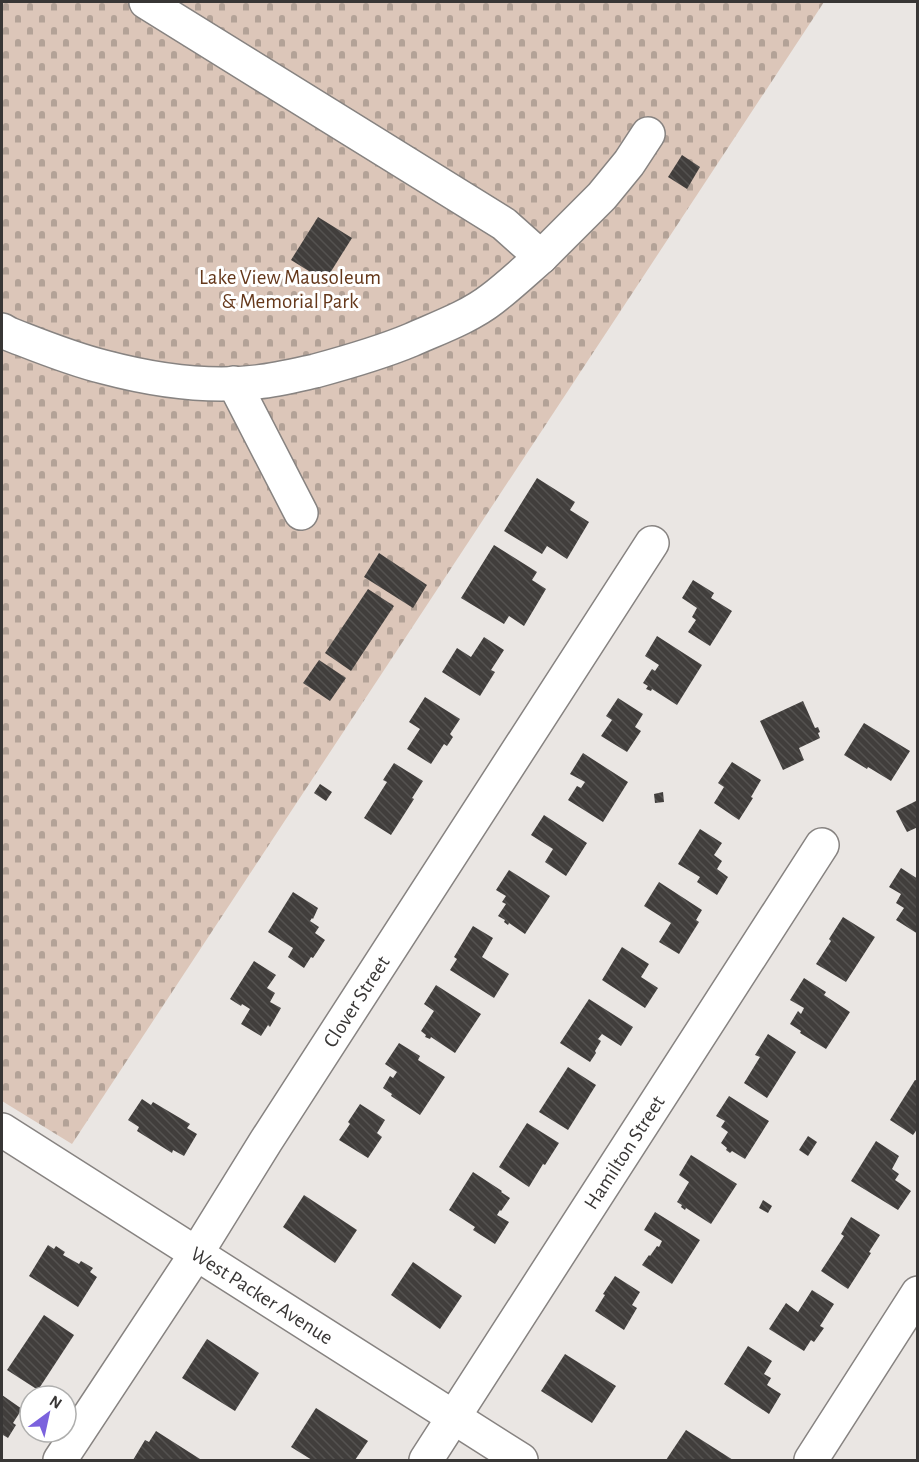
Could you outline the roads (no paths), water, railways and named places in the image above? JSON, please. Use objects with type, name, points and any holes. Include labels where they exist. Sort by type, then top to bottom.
[{"type":"street","points":[[146,2],[504,224],[541,257]]},
{"type":"street","points":[[2,330],[59,354],[103,367],[154,378],[210,383],[257,382],[346,363],[391,348],[463,316],[491,300],[541,257],[602,196],[629,163],[648,134]]},
{"type":"street","points":[[234,383],[301,513]]},
{"type":"street","name":"Clover Street","points":[[60,1461],[196,1254],[266,1141],[652,543]]},
{"type":"street","name":"Hamilton Street","points":[[426,1461],[822,846]]},
{"type":"street","name":"West Packer Avenue","points":[[2,1130],[521,1461]]},
{"type":"street","points":[[811,1461],[918,1293]]},
{"type":"park label","name":"Lake View Mausoleum & Memorial Park","points":[[290,289]]}]
